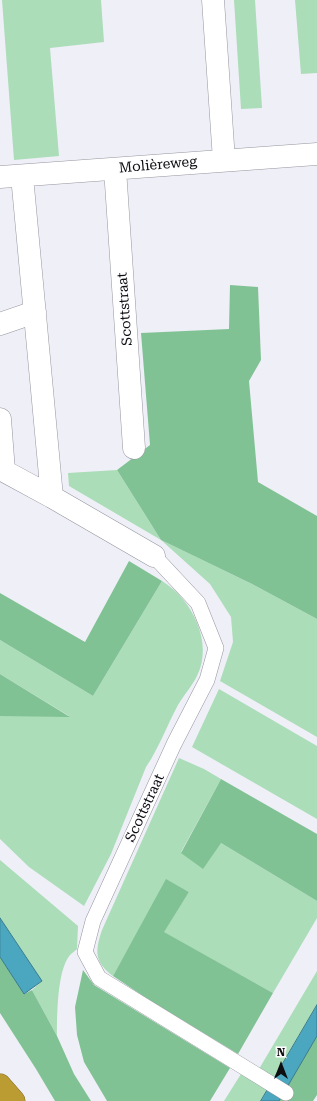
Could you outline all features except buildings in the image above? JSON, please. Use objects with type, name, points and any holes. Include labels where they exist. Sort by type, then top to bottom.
[{"type":"highway","points":[[0,1084],[14,1101]]},
{"type":"highway","points":[[0,1096],[2,1101]]},
{"type":"street","points":[[214,0],[224,160]]},
{"type":"street","name":"Molièreweg","points":[[0,177],[317,154]]},
{"type":"street","name":"Scottstraat","points":[[115,169],[134,448]]},
{"type":"street","points":[[22,176],[52,497]]},
{"type":"street","points":[[0,324],[35,312]]},
{"type":"street","name":"Scottstraat","points":[[0,419],[4,471],[154,556]]},
{"type":"lane","name":"Scottstraat","points":[[154,556],[198,603],[216,648],[207,680],[174,744],[93,920],[85,952],[99,978],[286,1093]]},
{"type":"green space","points":[[2,0],[101,0],[104,42],[50,48],[59,156],[14,160]]},
{"type":"green space","points":[[234,0],[255,0],[262,108],[241,109]]},
{"type":"green space","points":[[295,0],[317,0],[317,73],[301,74]]},
{"type":"green space","points":[[230,285],[258,287],[261,360],[249,381],[258,482],[317,516],[317,619],[252,584],[161,540],[117,470],[150,445],[141,333],[229,329]]},
{"type":"green space","points":[[117,470],[161,540],[69,486],[68,473]]},
{"type":"green space","points":[[161,540],[252,584],[317,619],[317,737],[220,681],[233,642],[231,617],[210,584]]},
{"type":"green space","points":[[129,561],[162,581],[93,696],[0,640],[0,593],[85,642]]},
{"type":"green space","points":[[162,581],[183,599],[191,610],[201,636],[203,650],[202,663],[197,676],[178,705],[146,767],[111,854],[84,906],[29,867],[0,839],[0,716],[69,716],[0,674],[0,640],[93,696]]},
{"type":"green space","points":[[0,674],[70,717],[0,716]]},
{"type":"green space","points":[[219,689],[317,746],[317,819],[192,747]]},
{"type":"green space","points":[[179,758],[204,769],[221,779],[181,852],[221,843],[317,901],[317,918],[273,993],[163,932],[189,892],[167,880],[113,976],[102,966],[99,961],[97,950],[102,930]]},
{"type":"green space","points":[[221,779],[317,834],[317,901],[221,843],[203,869],[181,853]]},
{"type":"green space","points":[[0,860],[78,926],[77,949],[70,955],[62,971],[58,1006],[57,1036],[32,990],[42,981],[0,918]]},
{"type":"green space","points":[[166,879],[189,892],[164,932],[273,993],[238,1054],[149,1000],[113,976]]},
{"type":"green space","points":[[0,957],[24,994],[32,990],[57,1036],[74,1074],[91,1101],[55,1101],[0,1013]]},
{"type":"green space","points":[[83,970],[94,985],[230,1068],[210,1101],[107,1101],[84,1062],[77,1035],[75,1007]]},
{"type":"green space","points":[[317,971],[317,1005],[275,1078],[259,1069]]},
{"type":"green space","points":[[317,1036],[317,1095],[313,1101],[279,1101]]},
{"type":"green space","points":[[241,1074],[268,1090],[261,1101],[224,1101]]},
{"type":"water","points":[[0,918],[42,981],[24,994],[0,957]]},
{"type":"water","points":[[317,1005],[317,1036],[279,1101],[261,1101]]}]
